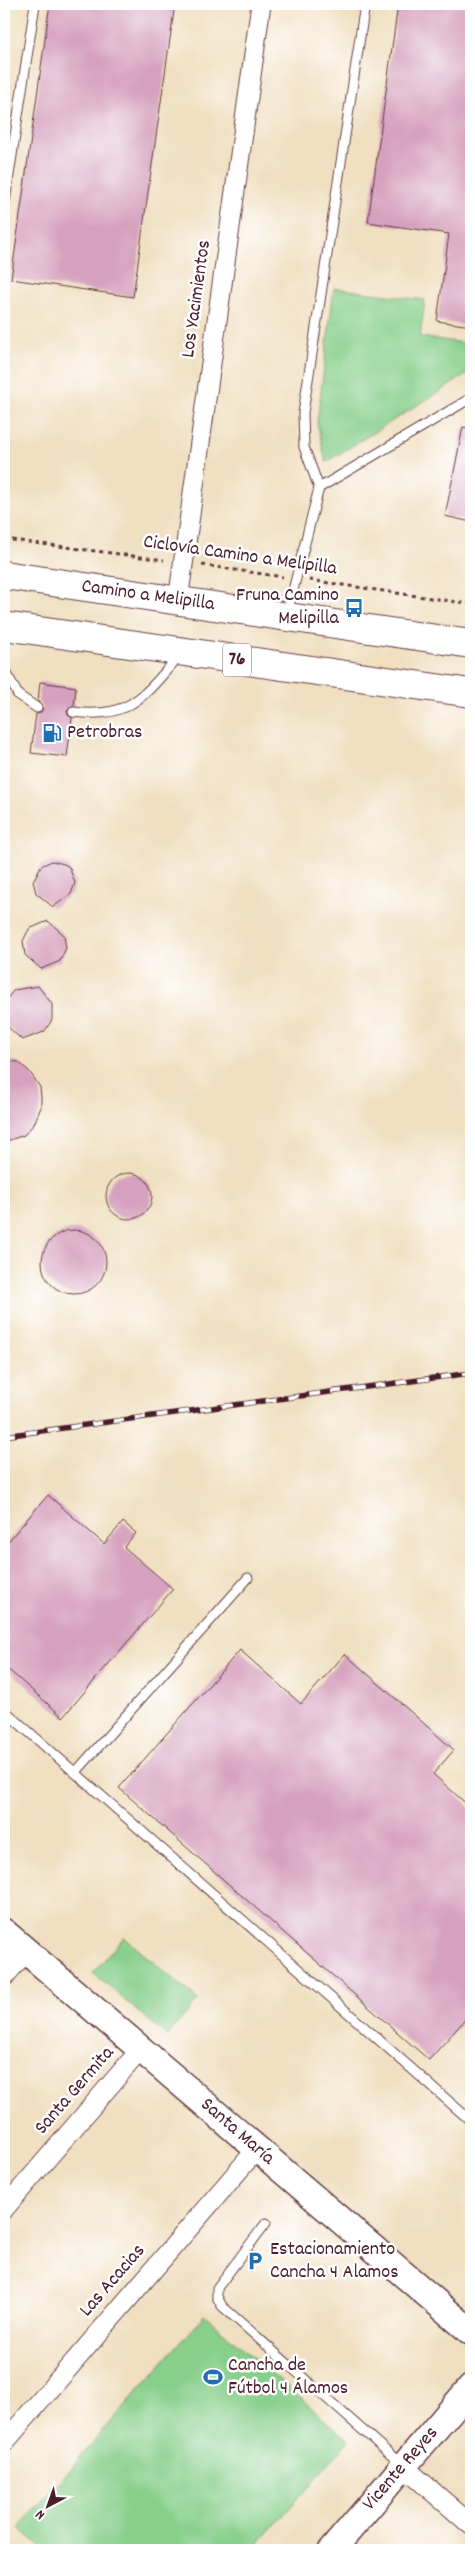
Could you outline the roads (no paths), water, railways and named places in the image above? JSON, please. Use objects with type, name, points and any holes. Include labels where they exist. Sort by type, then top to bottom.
[{"type":"main road","name":"Camino a Melipilla","points":[[4,575],[471,644]]},
{"type":"main road","name":"76","points":[[4,626],[471,694]]},
{"type":"street","name":"Los Yacimientos","points":[[178,601],[261,4]]},
{"type":"street","name":"Santa María","points":[[4,1932],[471,2332]]},
{"type":"street","points":[[4,1977],[26,1951]]},
{"type":"street","name":"Santa Germita","points":[[4,2209],[141,2049]]},
{"type":"street","name":"Las Acacias","points":[[4,2443],[257,2148]]},
{"type":"street","name":"Vicente Reyes","points":[[332,2550],[471,2387]]},
{"type":"street","points":[[403,2466],[471,2525]]},
{"type":"lane","points":[[4,208],[35,4]]},
{"type":"lane","points":[[286,617],[320,488],[304,447],[303,413],[365,4]]},
{"type":"lane","points":[[320,488],[471,398]]},
{"type":"lane","points":[[73,712],[96,715],[129,705],[150,689],[183,652]]},
{"type":"lane","points":[[4,668],[18,695],[37,708]]},
{"type":"lane","points":[[75,1772],[248,1578]]},
{"type":"lane","points":[[4,1710],[471,2121]]},
{"type":"lane","points":[[266,2223],[217,2288],[217,2297],[222,2306],[403,2466]]},
{"type":"railway","points":[[4,1436],[471,1373]]},
{"type":"place","name":"Fruna Camino Melipilla","points":[[354,608]]},
{"type":"place","name":"Petrobras","points":[[52,733]]},
{"type":"place","name":"Estacionamiento Cancha 4 Alamos","points":[[255,2261]]},
{"type":"place","name":"Cancha de Fútbol 4 Álamos","points":[[213,2377]]}]
